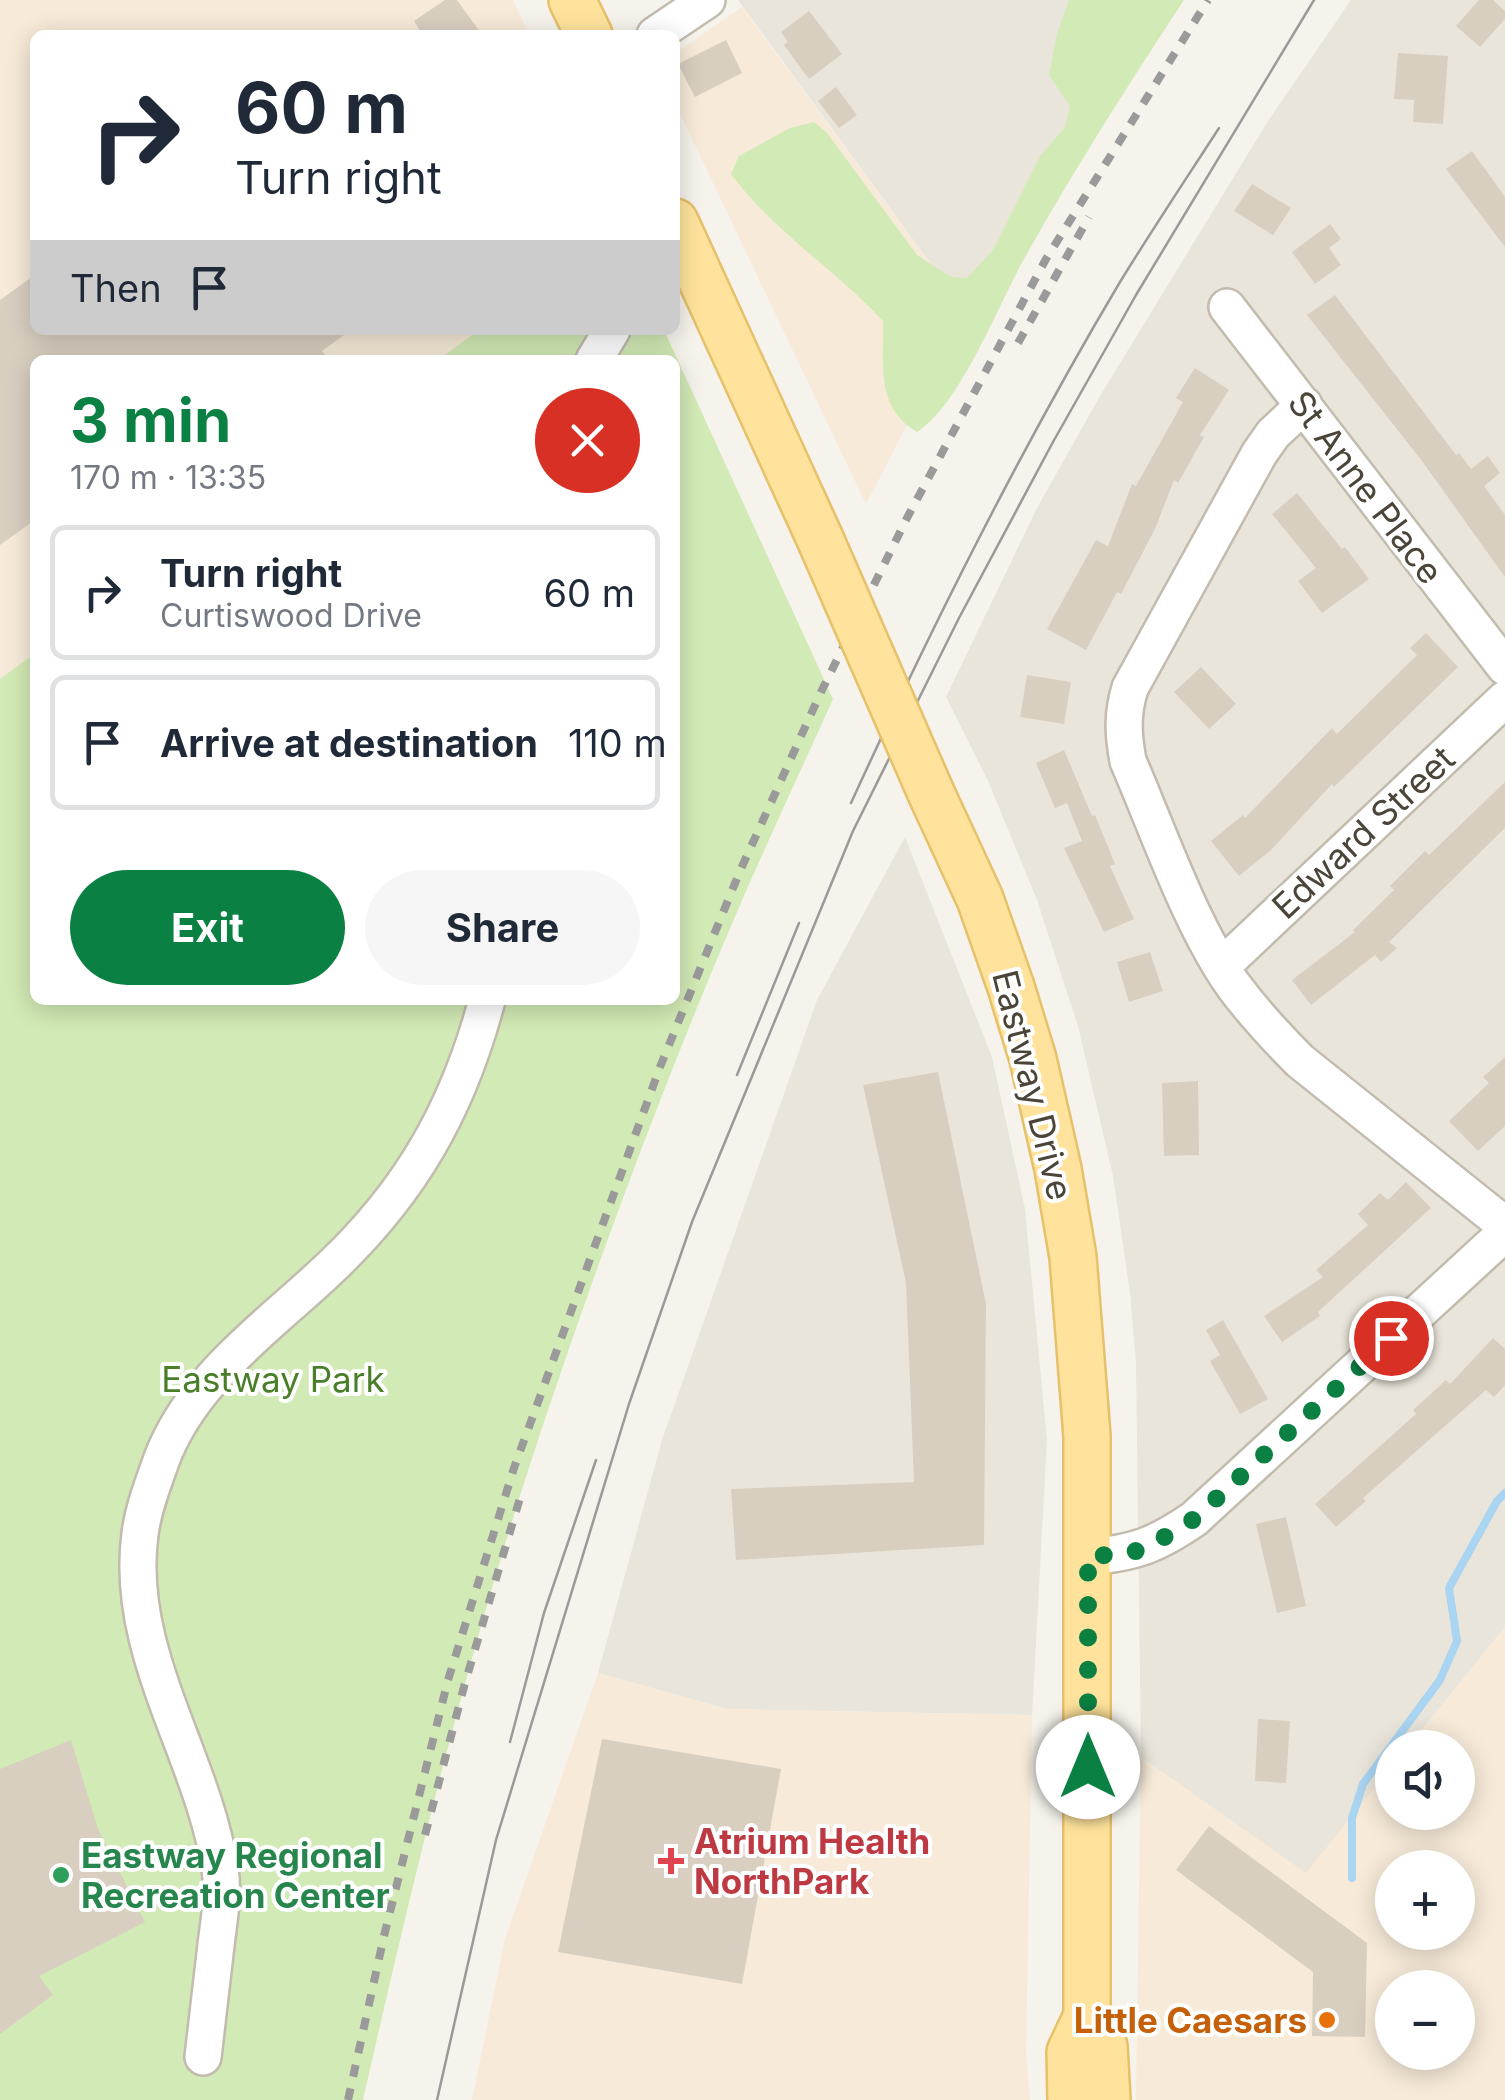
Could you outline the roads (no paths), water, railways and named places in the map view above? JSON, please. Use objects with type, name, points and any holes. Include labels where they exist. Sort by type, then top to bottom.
[{"type":"main road","points":[[572,0],[587,30]]},
{"type":"main road","name":"Eastway Drive","points":[[680,247],[686,277],[821,541],[980,899],[1033,1060],[1058,1170],[1073,1257],[1084,1366],[1088,1556],[1087,2016],[1070,2052],[1071,2100]]},
{"type":"main road","name":"Eastway Drive","points":[[1087,2016],[1104,2046],[1107,2100]]},
{"type":"street","points":[[663,30],[707,0]]},
{"type":"street","name":"St Anne Place","points":[[1228,307],[1505,666]]},
{"type":"street","points":[[1304,405],[1273,434],[1259,454],[1130,688],[1122,733],[1128,761],[1206,939],[1270,1032],[1505,1224]]},
{"type":"street","name":"Edward Street","points":[[1222,966],[1505,699]]},
{"type":"street","points":[[203,2057],[221,1905],[221,1872],[145,1626],[138,1564],[144,1519],[163,1456],[211,1379],[351,1248],[410,1179],[468,1065],[486,1005]]},
{"type":"street","points":[[1088,1556],[1127,1554],[1148,1547],[1194,1519],[1505,1233]]},
{"type":"waterway","points":[[1352,1878],[1352,1818],[1363,1784],[1440,1680],[1457,1641],[1449,1588],[1505,1493]]},
{"type":"tram line","points":[[437,2100],[496,1840],[629,1404],[692,1222],[853,831],[959,618],[1053,442],[1136,295],[1314,0]]},
{"type":"tram line","points":[[851,803],[945,605],[1047,409],[1120,282],[1219,128]]},
{"type":"tram line","points":[[737,1075],[799,923]]},
{"type":"tram line","points":[[510,1742],[544,1613],[596,1460]]},
{"type":"railway","points":[[348,2100],[448,1680],[514,1468],[660,1067],[740,871],[821,692],[908,516],[1046,259],[1208,0]]},
{"type":"railway","points":[[1018,343],[1089,217]]},
{"type":"railway","points":[[425,1835],[520,1498]]},
{"type":"place","name":"Atrium Health NorthPark","points":[[671,1861]]},
{"type":"place","name":"Eastway Regional Recreation Center","points":[[61,1875]]},
{"type":"place","name":"Little Caesars","points":[[1327,2020]]},
{"type":"park label","name":"Eastway Park","points":[[273,1379]]}]
